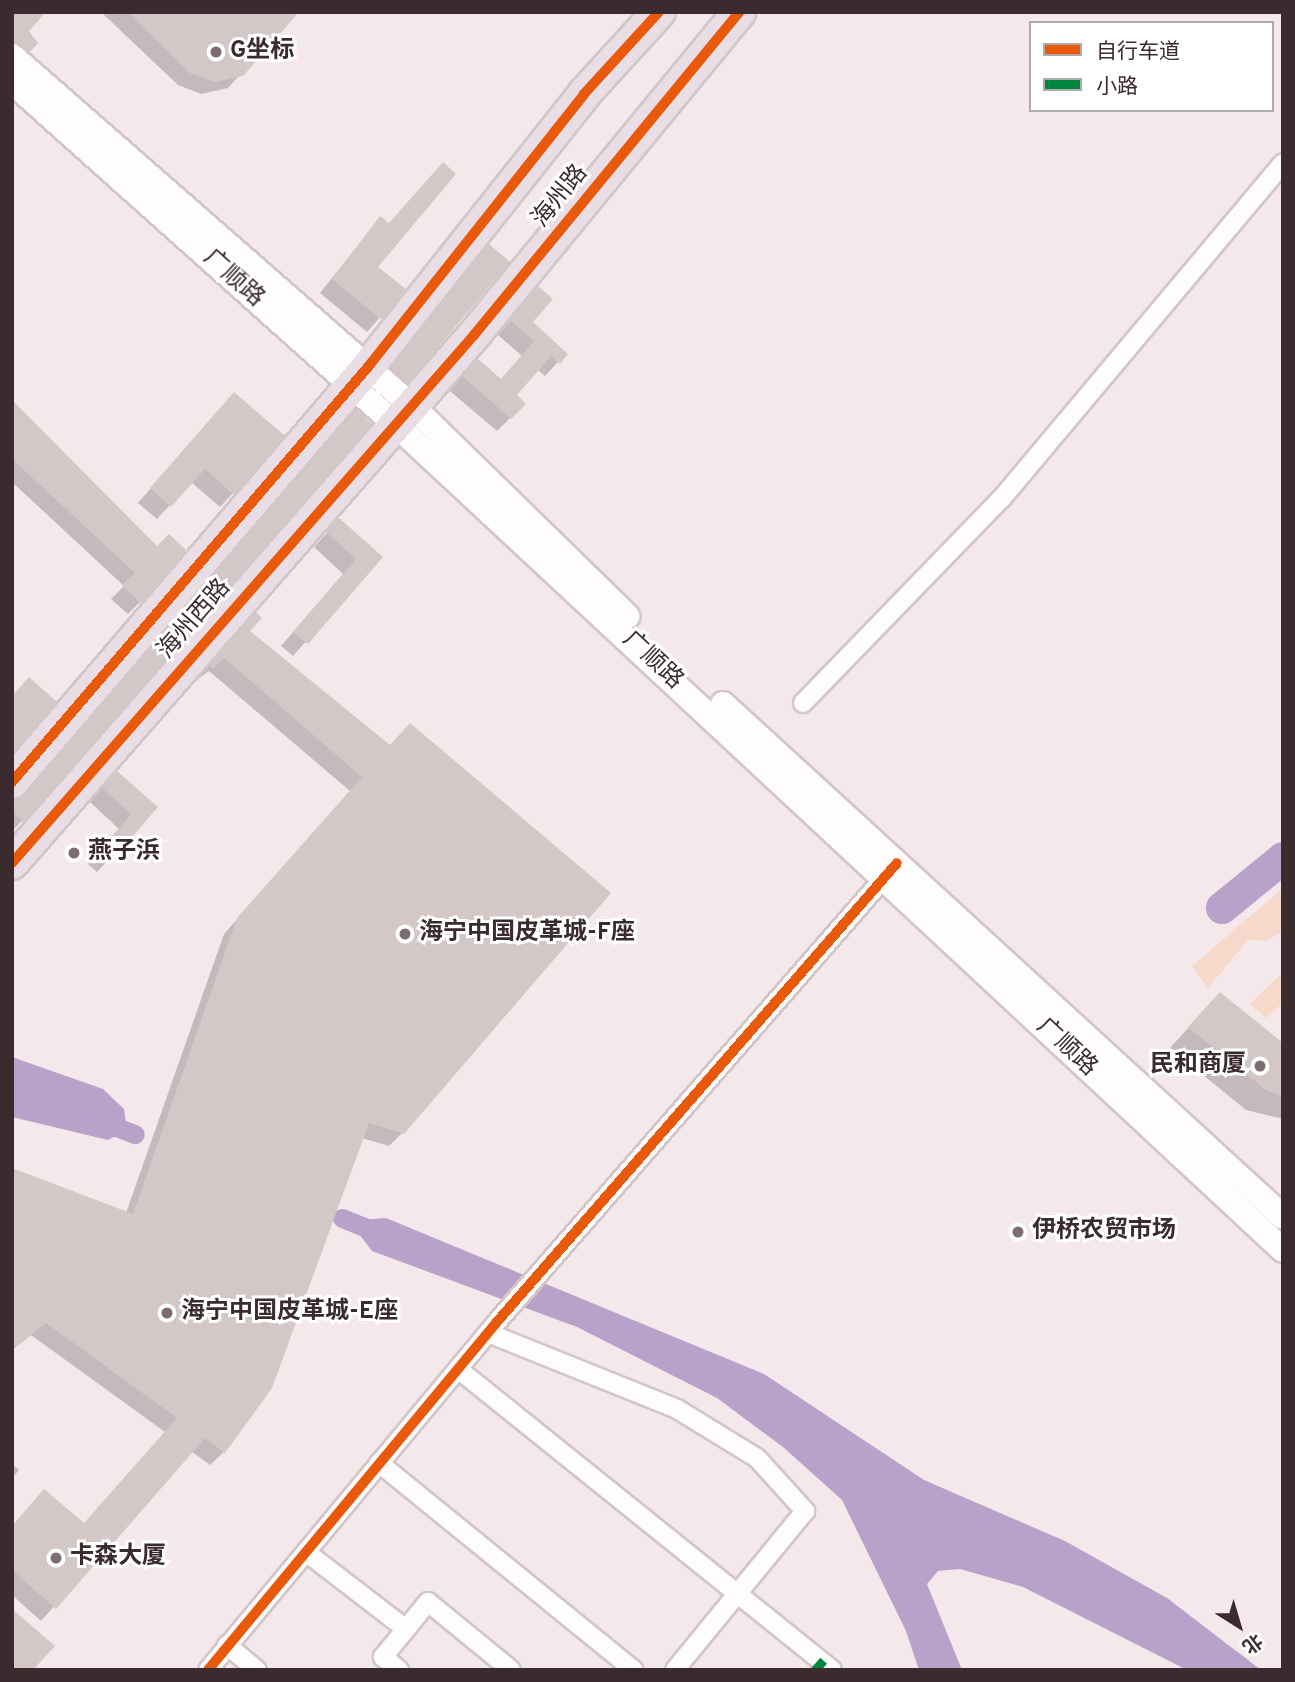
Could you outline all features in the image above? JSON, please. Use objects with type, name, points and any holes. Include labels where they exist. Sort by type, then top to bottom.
[{"type":"highway","name":"海州路","points":[[359,378],[584,93],[659,12]]},
{"type":"highway","name":"海州路","points":[[404,415],[739,12]]},
{"type":"highway","name":"海州西路","points":[[12,782],[359,378]]},
{"type":"highway","name":"海州西路","points":[[12,863],[404,415]]},
{"type":"main road","name":"广顺路","points":[[12,56],[359,378]]},
{"type":"main road","name":"广顺路","points":[[12,82],[404,415],[624,614],[1283,1250]]},
{"type":"main road","name":"广顺路","points":[[890,870],[1281,1212]]},
{"type":"street","points":[[803,703],[1002,498],[1283,163]]},
{"type":"street","points":[[208,1670],[492,1328],[890,870]]},
{"type":"street","points":[[492,1328],[677,1409],[758,1458],[805,1511],[675,1670]]},
{"type":"street","points":[[458,1369],[739,1592],[824,1666]]},
{"type":"street","points":[[379,1463],[634,1670]]},
{"type":"street","points":[[306,1552],[406,1629]]},
{"type":"street","points":[[398,1670],[383,1657],[428,1602],[511,1670]]},
{"type":"street","points":[[227,1645],[257,1670]]},
{"type":"shaded area","points":[[1283,888],[1283,932],[1265,941],[1248,940],[1208,988],[1192,966]]},
{"type":"shaded area","points":[[1283,972],[1283,1003],[1266,1018],[1250,1004]]},
{"type":"shaded area","points":[[12,1057],[103,1089],[124,1109],[127,1130],[108,1140],[12,1117]]},
{"type":"shaded area","points":[[386,1218],[764,1374],[924,1480],[1065,1541],[1167,1598],[1261,1670],[1187,1670],[1023,1587],[960,1569],[938,1571],[927,1584],[962,1670],[919,1670],[906,1631],[842,1500],[783,1447],[717,1398],[577,1327],[372,1251],[349,1221]]},
{"type":"building","points":[[12,12],[46,12],[29,31],[38,43],[30,52],[12,41]]},
{"type":"building","name":"G坐标","points":[[128,12],[299,12],[243,76],[214,82],[190,73]]},
{"type":"building","points":[[443,162],[456,174],[378,267],[406,289],[382,320],[332,279],[380,216],[389,223]]},
{"type":"building","points":[[489,244],[510,262],[408,383],[391,368]]},
{"type":"building","points":[[538,286],[553,299],[533,322],[568,354],[560,364],[551,356],[517,395],[526,404],[511,419],[462,376],[478,359],[501,379],[534,341],[510,320]]},
{"type":"building","points":[[234,392],[285,436],[234,495],[205,469],[171,507],[150,488]]},
{"type":"building","points":[[12,400],[157,546],[169,534],[186,550],[141,603],[122,585],[135,573],[12,459]]},
{"type":"building","points":[[356,409],[372,424],[24,822],[12,812],[12,800],[26,794]]},
{"type":"building","points":[[339,518],[383,557],[308,644],[293,632],[356,559],[326,532]]},
{"type":"building","points":[[256,612],[262,618],[250,631],[390,745],[410,723],[611,893],[404,1134],[369,1123],[272,1388],[225,1453],[205,1438],[56,1609],[12,1570],[12,1526],[44,1489],[84,1523],[177,1418],[46,1323],[12,1349],[12,1168],[133,1214],[237,918],[362,777],[224,658],[213,669],[209,665]]},
{"type":"building","points":[[29,677],[57,702],[12,753],[12,696]]},
{"type":"building","points":[[117,771],[158,807],[112,860],[100,850],[131,814],[102,788]]},
{"type":"building","name":"民和商厦","points":[[1220,992],[1283,1043],[1283,1097],[1266,1090],[1188,1027]]},
{"type":"building","points":[[12,1609],[55,1646],[33,1670],[12,1670]]},
{"type":"waterway","points":[[1222,908],[1283,858]]},
{"type":"waterway","points":[[103,1122],[135,1134]]},
{"type":"waterway","points":[[342,1218],[374,1231]]},
{"type":"marked path","points":[[815,1670],[824,1660]]},
{"type":"cycle path","points":[[12,782],[368,367],[584,94],[659,12]]},
{"type":"cycle path","points":[[12,863],[474,335],[739,12]]},
{"type":"cycle path","points":[[208,1670],[496,1323],[897,863]]},
{"type":"place","name":"G坐标","points":[[216,52]]},
{"type":"place","name":"燕子浜","points":[[74,853]]},
{"type":"place","name":"海宁中国皮革城-F座","points":[[405,934]]},
{"type":"place","name":"民和商厦","points":[[1260,1066]]},
{"type":"place","name":"伊桥农贸市场","points":[[1018,1232]]},
{"type":"place","name":"海宁中国皮革城-E座","points":[[167,1313]]},
{"type":"place","name":"卡森大厦","points":[[56,1558]]}]
